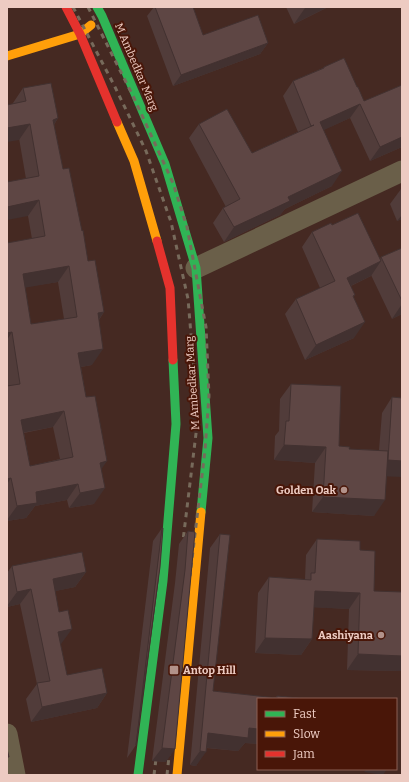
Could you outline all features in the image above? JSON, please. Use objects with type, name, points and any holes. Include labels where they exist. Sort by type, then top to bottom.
[{"type":"main road","points":[[66,7],[80,34],[134,161],[170,288],[176,424],[169,538],[162,581],[138,775]]},
{"type":"main road","points":[[7,56],[80,34],[103,10]]},
{"type":"main road","name":"M Ambedkar Marg","points":[[103,10],[165,164],[196,268],[208,438],[195,541],[178,775]]},
{"type":"street","points":[[196,268],[402,171]]},
{"type":"street","points":[[7,734],[14,775]]},
{"type":"building","points":[[155,7],[193,7],[203,35],[258,15],[268,43],[181,75]]},
{"type":"building","points":[[344,58],[364,101],[402,85],[402,137],[380,147],[360,104],[320,122],[342,171],[288,197],[290,201],[234,227],[223,208],[240,199],[199,124],[227,109],[252,153],[314,125],[311,126],[293,81]]},
{"type":"building","points":[[51,83],[58,118],[53,120],[63,169],[69,168],[82,231],[83,230],[88,261],[95,260],[104,312],[98,313],[103,349],[78,353],[86,397],[95,396],[107,461],[100,463],[105,488],[80,493],[78,484],[36,492],[37,503],[17,506],[11,478],[7,479],[7,386],[20,384],[12,332],[7,333],[7,243],[45,236],[39,200],[7,207],[7,182],[39,176],[30,124],[7,128],[7,105],[26,101],[23,88]],"holes":[[[69,266],[77,317],[31,324],[23,274]],[[64,411],[73,457],[30,466],[21,420]]]},
{"type":"building","points":[[358,213],[381,261],[347,278],[355,295],[353,296],[365,322],[316,345],[296,299],[335,281],[312,232]]},
{"type":"building","points":[[402,248],[402,301],[381,257]]},
{"type":"building","points":[[291,384],[341,386],[339,446],[350,447],[349,449],[388,451],[385,500],[323,497],[326,447],[284,445],[286,421],[289,421]]},
{"type":"building","points":[[392,397],[402,398],[402,461],[388,460]]},
{"type":"building","points":[[162,528],[160,567],[136,745]]},
{"type":"building","points":[[188,531],[195,532],[175,749],[162,748],[185,570]]},
{"type":"building","points":[[220,534],[230,535],[213,691],[277,698],[257,698],[257,729],[249,728],[248,738],[208,733],[206,752],[200,751]]},
{"type":"building","points":[[317,539],[360,541],[360,550],[375,551],[374,591],[402,592],[402,656],[358,654],[360,593],[315,591],[312,639],[265,638],[269,577],[311,580],[311,573],[315,573]]},
{"type":"building","points":[[82,552],[86,572],[53,579],[59,612],[68,610],[72,629],[58,632],[67,675],[102,668],[107,693],[42,707],[37,683],[50,681],[31,589],[17,592],[12,566]]},
{"type":"building","points":[[277,696],[299,698],[277,698]]},
{"type":"railway","points":[[73,7],[114,85],[146,151],[171,222],[188,299],[198,417],[182,549]]},
{"type":"railway","points":[[88,7],[134,98],[173,183],[187,227],[206,327],[209,396],[205,450],[190,576]]},
{"type":"railway","points":[[167,775],[170,747]]},
{"type":"railway","points":[[154,775],[157,751]]},
{"type":"traffic: fast","points":[[97,7],[165,164],[196,268],[208,438],[201,512]]},
{"type":"traffic: fast","points":[[138,775],[163,581],[176,424],[173,360]]},
{"type":"traffic: slow","points":[[7,56],[80,34],[91,25]]},
{"type":"traffic: slow","points":[[117,122],[134,161],[157,241]]},
{"type":"traffic: slow","points":[[177,775],[201,512]]},
{"type":"traffic: jam","points":[[66,7],[80,34],[117,122]]},
{"type":"traffic: jam","points":[[157,241],[170,288],[173,360]]},
{"type":"place","name":"Golden Oak","points":[[344,490]]},
{"type":"place","name":"Aashiyana","points":[[381,635]]},
{"type":"place","name":"Antop Hill","points":[[174,670]]}]
